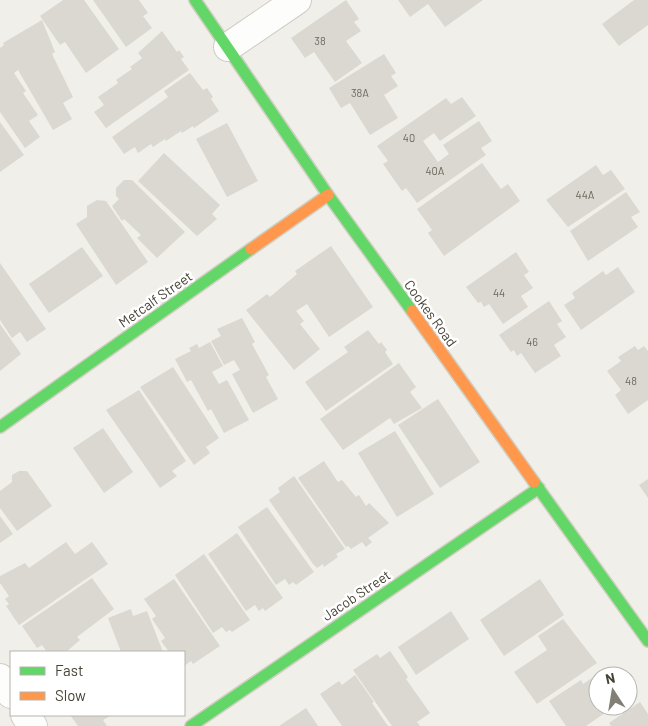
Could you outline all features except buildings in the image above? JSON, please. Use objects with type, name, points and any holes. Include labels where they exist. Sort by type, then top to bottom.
[{"type":"street","name":"Cookes Road","points":[[195,0],[328,195],[648,640]]},
{"type":"street","points":[[228,47],[297,0]]},
{"type":"street","name":"Metcalf Street","points":[[0,427],[328,195]]},
{"type":"street","name":"Jacob Street","points":[[191,726],[539,488]]},
{"type":"street","points":[[0,678],[10,693]]},
{"type":"traffic: fast","points":[[195,0],[328,195],[412,311]]},
{"type":"traffic: fast","points":[[0,427],[251,249]]},
{"type":"traffic: fast","points":[[534,482],[648,641]]},
{"type":"traffic: fast","points":[[191,726],[539,488]]},
{"type":"traffic: slow","points":[[251,249],[328,195]]},
{"type":"traffic: slow","points":[[412,311],[534,482]]}]
